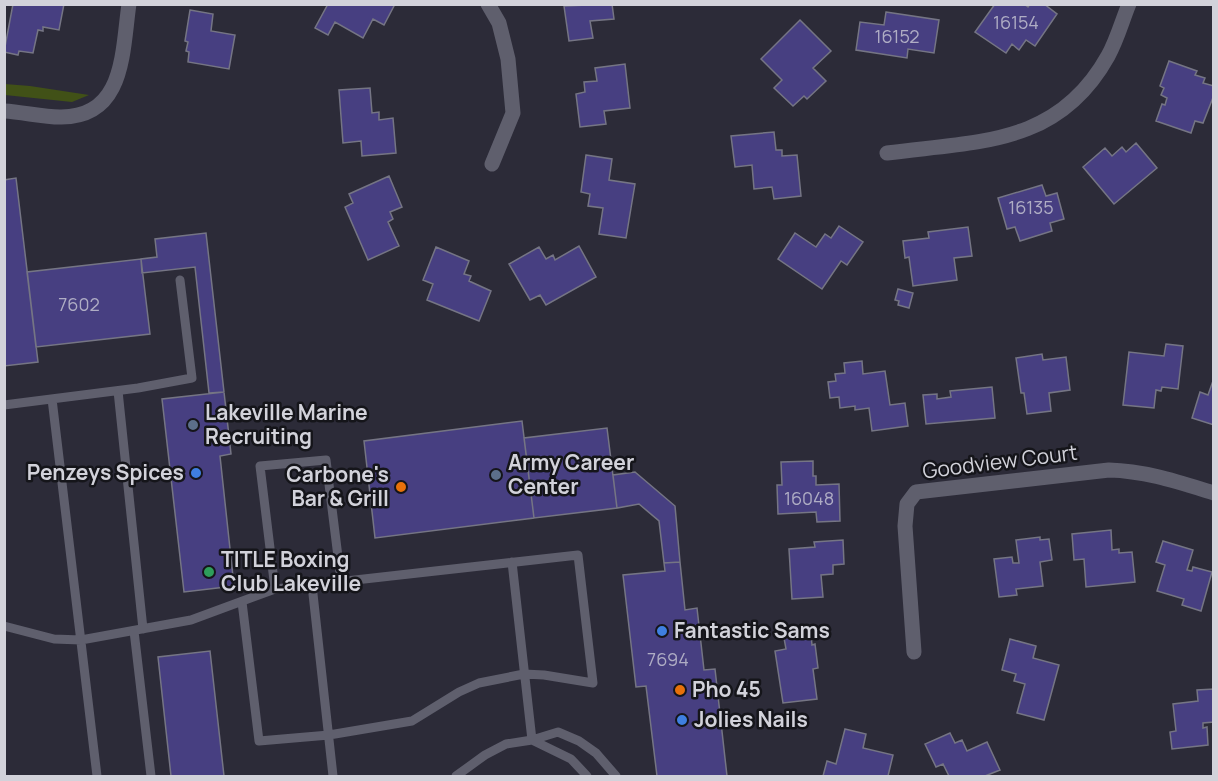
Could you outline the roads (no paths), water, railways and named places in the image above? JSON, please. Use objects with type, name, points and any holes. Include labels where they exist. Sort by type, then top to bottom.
[{"type":"street","points":[[4,111],[59,117],[78,116],[97,108],[111,93],[118,75],[129,4]]},
{"type":"street","points":[[488,4],[498,23],[508,58],[513,113],[492,164]]},
{"type":"street","points":[[887,153],[997,139],[1016,134],[1052,118],[1086,89],[1100,70],[1110,53],[1129,4]]},
{"type":"street","name":"Goodview Court","points":[[914,652],[905,526],[907,504],[916,492],[1109,470],[1155,475],[1214,493]]},
{"type":"lane","points":[[4,405],[118,391],[192,378],[180,280]]},
{"type":"lane","points":[[118,391],[151,777]]},
{"type":"lane","points":[[52,399],[97,777]]},
{"type":"lane","points":[[275,589],[260,466],[326,460],[341,581]]},
{"type":"lane","points":[[4,626],[54,639],[81,640],[191,620],[275,589],[578,555],[593,683],[554,676],[524,674],[479,683],[459,692],[412,721],[328,735],[259,741],[242,602]]},
{"type":"lane","points":[[512,562],[532,740]]},
{"type":"lane","points":[[312,585],[333,777]]},
{"type":"lane","points":[[456,777],[485,755],[506,744],[532,740],[558,732],[579,741],[596,753],[616,777]]},
{"type":"lane","points":[[532,740],[571,759],[587,777]]},
{"type":"place","name":"Lakeville Marine Recruiting","points":[[193,425]]},
{"type":"place","name":"Penzeys Spices","points":[[196,473]]},
{"type":"place","name":"Army Career Center","points":[[496,475]]},
{"type":"place","name":"Carbone's Bar & Grill","points":[[401,487]]},
{"type":"place","name":"TITLE Boxing Club Lakeville","points":[[209,572]]},
{"type":"place","name":"Fantastic Sams","points":[[662,631]]},
{"type":"place","name":"Pho 45","points":[[680,690]]},
{"type":"place","name":"Jolies Nails","points":[[682,720]]}]
